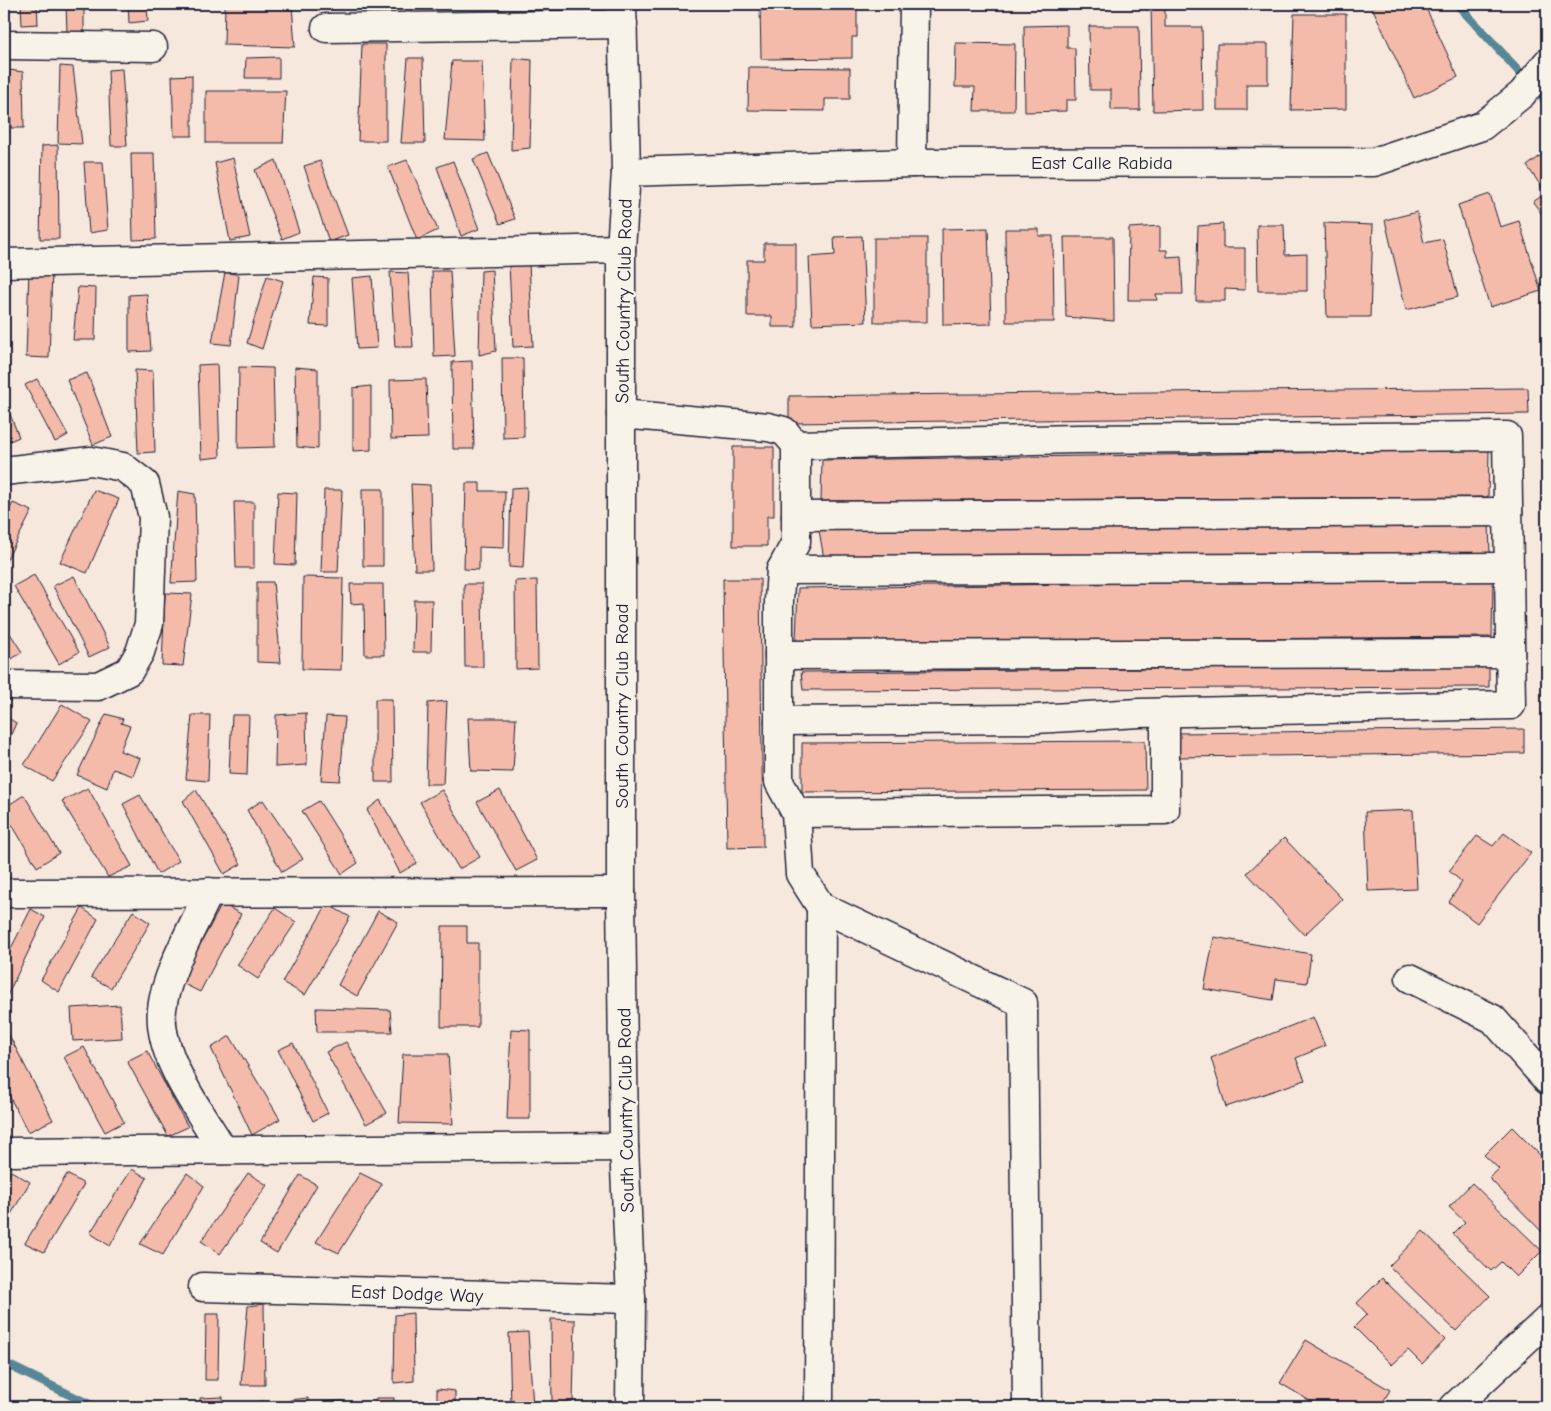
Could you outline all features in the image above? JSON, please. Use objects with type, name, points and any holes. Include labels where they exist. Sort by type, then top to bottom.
[{"type":"street","points":[[912,163],[914,4]]},
{"type":"street","points":[[326,28],[622,14]]},
{"type":"street","name":"South Country Club Road","points":[[622,14],[626,172],[621,250],[621,892],[624,1147],[631,1299],[630,1407]]},
{"type":"street","points":[[4,45],[153,47]]},
{"type":"street","name":"East Calle Rabida","points":[[626,172],[912,163],[1374,162],[1482,126],[1522,94],[1547,63]]},
{"type":"street","points":[[4,263],[621,250]]},
{"type":"street","points":[[621,414],[768,427],[784,431],[796,445],[796,542],[781,570],[779,782],[796,813],[800,874],[822,907],[1024,1002],[1027,1407]]},
{"type":"street","points":[[779,721],[1035,719],[1165,712],[1511,705],[1507,436],[1077,439],[796,445]]},
{"type":"street","points":[[4,471],[91,461],[123,467],[145,484],[153,517],[149,624],[140,652],[129,671],[98,686],[4,685]]},
{"type":"street","points":[[796,516],[1508,512]]},
{"type":"street","points":[[781,570],[1509,567]]},
{"type":"street","points":[[779,655],[1510,653]]},
{"type":"street","points":[[796,813],[1165,810],[1165,712]]},
{"type":"street","points":[[209,892],[176,964],[162,1009],[164,1033],[169,1055],[182,1081],[223,1150]]},
{"type":"street","points":[[4,893],[621,892]]},
{"type":"street","points":[[819,1407],[822,907]]},
{"type":"street","points":[[1410,978],[1493,1019],[1547,1080]]},
{"type":"street","points":[[4,1152],[624,1147]]},
{"type":"street","name":"East Dodge Way","points":[[203,1287],[631,1299]]},
{"type":"street","points":[[1454,1407],[1547,1320]]},
{"type":"building","points":[[21,4],[37,4],[38,24],[22,25]]},
{"type":"building","points":[[66,4],[84,4],[84,32],[67,32]]},
{"type":"building","points":[[128,4],[147,4],[148,21],[129,23]]},
{"type":"building","points":[[225,4],[292,4],[295,47],[224,45]]},
{"type":"building","points":[[1151,4],[1165,4],[1165,27],[1202,27],[1203,110],[1153,111]]},
{"type":"building","points":[[1379,4],[1436,4],[1427,10],[1458,77],[1414,98],[1372,7]]},
{"type":"building","points":[[760,5],[857,5],[857,37],[852,37],[852,58],[761,59]]},
{"type":"building","points":[[1294,14],[1346,14],[1346,109],[1291,110]]},
{"type":"building","points":[[1067,25],[1067,48],[1075,48],[1076,100],[1066,100],[1066,111],[1025,112],[1024,26]]},
{"type":"building","points":[[1089,26],[1139,26],[1140,110],[1111,110],[1111,90],[1090,90]]},
{"type":"building","points":[[956,43],[1015,44],[1014,111],[974,111],[975,87],[955,87]]},
{"type":"building","points":[[362,44],[386,44],[386,141],[358,141]]},
{"type":"building","points":[[1217,44],[1268,44],[1268,84],[1247,84],[1247,110],[1217,110]]},
{"type":"building","points":[[279,57],[279,78],[245,78],[246,58]]},
{"type":"building","points":[[408,58],[423,58],[425,143],[401,143]]},
{"type":"building","points":[[513,58],[532,60],[530,148],[511,150]]},
{"type":"building","points":[[452,61],[482,61],[485,141],[445,140]]},
{"type":"building","points":[[60,66],[73,67],[82,144],[58,143]]},
{"type":"building","points":[[749,67],[850,68],[850,99],[825,99],[825,111],[748,110]]},
{"type":"building","points":[[122,69],[127,146],[111,146],[108,70]]},
{"type":"building","points":[[9,70],[23,72],[24,128],[11,128]]},
{"type":"building","points":[[192,75],[192,136],[174,136],[172,76]]},
{"type":"building","points":[[206,91],[286,91],[283,143],[206,143]]},
{"type":"building","points":[[58,145],[59,239],[40,239],[42,146]]},
{"type":"building","points":[[1547,151],[1547,221],[1533,202],[1546,193],[1527,166]]},
{"type":"building","points":[[131,153],[154,153],[156,239],[133,240]]},
{"type":"building","points":[[488,153],[515,219],[500,224],[473,159]]},
{"type":"building","points":[[233,158],[250,237],[230,241],[215,163]]},
{"type":"building","points":[[276,160],[299,232],[282,239],[255,170]]},
{"type":"building","points":[[407,160],[438,230],[417,240],[388,167]]},
{"type":"building","points":[[320,161],[348,235],[329,242],[304,166]]},
{"type":"building","points":[[453,161],[479,229],[461,236],[437,167]]},
{"type":"building","points":[[84,162],[103,162],[108,230],[89,233]]},
{"type":"building","points":[[1490,194],[1500,227],[1519,221],[1541,291],[1490,307],[1458,205]]},
{"type":"building","points":[[1417,212],[1424,243],[1443,239],[1458,297],[1406,310],[1385,220]]},
{"type":"building","points":[[1324,223],[1373,225],[1370,317],[1327,317]]},
{"type":"building","points":[[1223,224],[1223,248],[1245,248],[1245,290],[1225,289],[1225,301],[1196,301],[1198,226]]},
{"type":"building","points":[[1257,225],[1284,225],[1285,255],[1307,254],[1307,291],[1258,291]]},
{"type":"building","points":[[1160,226],[1160,250],[1167,250],[1167,257],[1181,256],[1183,294],[1156,294],[1157,300],[1128,300],[1129,228]]},
{"type":"building","points":[[988,228],[991,324],[943,325],[942,229]]},
{"type":"building","points":[[1005,229],[1039,229],[1039,236],[1053,236],[1054,322],[1006,322]]},
{"type":"building","points":[[862,236],[866,322],[812,324],[809,257],[835,255],[834,237]]},
{"type":"building","points":[[1064,237],[1113,237],[1114,321],[1066,317]]},
{"type":"building","points":[[874,238],[927,238],[927,322],[874,322]]},
{"type":"building","points":[[764,243],[796,243],[796,327],[772,327],[772,316],[747,316],[747,260],[764,260]]},
{"type":"building","points":[[529,263],[533,346],[513,347],[509,264]]},
{"type":"building","points":[[29,270],[52,271],[49,358],[26,357]]},
{"type":"building","points":[[492,270],[496,351],[479,355],[481,271]]},
{"type":"building","points":[[432,271],[450,271],[455,356],[434,357]]},
{"type":"building","points":[[225,272],[239,275],[231,345],[212,343]]},
{"type":"building","points":[[390,272],[408,273],[413,347],[395,347]]},
{"type":"building","points":[[267,276],[283,281],[262,349],[247,343]]},
{"type":"building","points":[[372,276],[377,348],[357,349],[352,278]]},
{"type":"building","points":[[314,277],[328,278],[328,326],[310,325]]},
{"type":"building","points":[[7,281],[7,362],[4,362],[4,282]]},
{"type":"building","points":[[78,287],[96,288],[95,340],[73,340]]},
{"type":"building","points":[[147,294],[151,351],[129,352],[129,295]]},
{"type":"building","points":[[502,358],[523,358],[524,437],[503,438]]},
{"type":"building","points":[[472,361],[474,449],[453,449],[452,362]]},
{"type":"building","points":[[217,364],[220,457],[201,459],[198,365]]},
{"type":"building","points":[[239,367],[273,368],[275,447],[238,448]]},
{"type":"building","points":[[295,367],[318,369],[318,449],[297,447]]},
{"type":"building","points":[[135,370],[153,371],[155,452],[138,453]]},
{"type":"building","points":[[87,373],[112,437],[93,445],[67,380]]},
{"type":"building","points":[[37,379],[68,435],[55,442],[25,385]]},
{"type":"building","points":[[426,379],[428,438],[391,439],[390,380]]},
{"type":"building","points":[[371,386],[371,450],[353,451],[353,388]]},
{"type":"building","points":[[1528,388],[1529,414],[789,423],[789,396]]},
{"type":"building","points":[[4,399],[19,437],[5,443],[4,440]]},
{"type":"building","points":[[733,447],[774,447],[774,516],[767,516],[767,546],[733,546]]},
{"type":"building","points":[[1489,450],[1488,497],[821,501],[822,460]]},
{"type":"building","points":[[466,483],[480,483],[480,491],[505,491],[504,548],[479,547],[479,570],[464,569]]},
{"type":"building","points":[[411,484],[430,485],[432,570],[415,570]]},
{"type":"building","points":[[527,487],[523,568],[509,567],[511,488]]},
{"type":"building","points":[[362,489],[383,489],[383,566],[363,566]]},
{"type":"building","points":[[94,490],[119,499],[87,573],[60,562]]},
{"type":"building","points":[[324,490],[342,490],[338,572],[321,572]]},
{"type":"building","points":[[178,491],[195,494],[197,582],[171,583]]},
{"type":"building","points":[[278,492],[297,493],[295,565],[275,564]]},
{"type":"building","points":[[234,502],[254,502],[254,568],[236,568]]},
{"type":"building","points":[[13,503],[32,511],[4,565],[4,520]]},
{"type":"building","points":[[1489,523],[1490,554],[824,559],[819,530]]},
{"type":"building","points":[[34,575],[79,652],[59,664],[14,586]]},
{"type":"building","points":[[74,576],[110,647],[89,657],[53,586]]},
{"type":"building","points":[[303,577],[343,578],[341,670],[302,669]]},
{"type":"building","points":[[1493,578],[1492,637],[796,642],[798,588]]},
{"type":"building","points":[[723,579],[760,579],[763,847],[727,848]]},
{"type":"building","points":[[537,580],[538,668],[516,669],[515,581]]},
{"type":"building","points":[[257,582],[273,582],[281,663],[257,662]]},
{"type":"building","points":[[350,584],[383,584],[384,655],[365,655],[364,603],[351,604]]},
{"type":"building","points":[[464,584],[482,584],[483,667],[465,667]]},
{"type":"building","points":[[165,593],[192,594],[183,666],[162,665]]},
{"type":"building","points":[[414,600],[432,600],[431,652],[413,652]]},
{"type":"building","points":[[4,624],[22,652],[6,663],[4,660]]},
{"type":"building","points":[[1489,666],[1489,687],[803,690],[801,672]]},
{"type":"building","points":[[375,699],[392,699],[393,782],[375,782]]},
{"type":"building","points":[[447,701],[443,784],[426,784],[428,703]]},
{"type":"building","points":[[62,704],[92,722],[52,781],[24,765]]},
{"type":"building","points":[[306,713],[307,765],[275,767],[276,715]]},
{"type":"building","points":[[106,714],[123,719],[121,723],[130,726],[120,751],[140,758],[133,776],[113,769],[107,788],[77,775]]},
{"type":"building","points":[[192,715],[210,715],[208,781],[186,779]]},
{"type":"building","points":[[232,715],[249,715],[247,775],[229,774]]},
{"type":"building","points":[[5,716],[16,723],[4,751],[4,718]]},
{"type":"building","points":[[326,716],[345,717],[340,781],[321,780]]},
{"type":"building","points":[[468,718],[516,718],[513,772],[471,771]]},
{"type":"building","points":[[1524,729],[1524,753],[1177,757],[1177,733]]},
{"type":"building","points":[[1145,741],[1146,790],[802,792],[802,743]]},
{"type":"building","points":[[88,788],[132,866],[108,877],[62,801]]},
{"type":"building","points":[[196,790],[241,864],[224,874],[183,801]]},
{"type":"building","points":[[442,790],[480,857],[459,869],[420,802]]},
{"type":"building","points":[[500,790],[537,860],[516,871],[477,802]]},
{"type":"building","points":[[24,795],[59,853],[37,867],[4,811],[4,808]]},
{"type":"building","points":[[140,795],[179,861],[158,874],[123,804]]},
{"type":"building","points":[[263,800],[303,859],[282,872],[247,810]]},
{"type":"building","points":[[380,800],[417,863],[400,873],[367,810]]},
{"type":"building","points":[[319,801],[358,863],[342,874],[302,811]]},
{"type":"building","points":[[1413,810],[1417,889],[1368,891],[1365,812]]},
{"type":"building","points":[[1504,833],[1531,853],[1477,923],[1449,902],[1462,882],[1449,871],[1477,836],[1493,846]]},
{"type":"building","points":[[1284,838],[1342,899],[1304,935],[1247,873]]},
{"type":"building","points":[[222,904],[241,914],[200,992],[180,982]]},
{"type":"building","points":[[327,904],[350,917],[305,995],[282,982]]},
{"type":"building","points":[[82,908],[98,919],[59,992],[41,980]]},
{"type":"building","points":[[275,908],[296,922],[258,979],[237,965]]},
{"type":"building","points":[[31,909],[45,917],[6,998],[4,997],[4,962]]},
{"type":"building","points":[[133,911],[150,923],[111,988],[91,977]]},
{"type":"building","points":[[378,911],[398,922],[357,996],[338,985]]},
{"type":"building","points":[[442,926],[467,926],[467,943],[478,943],[478,1027],[441,1027]]},
{"type":"building","points":[[1214,937],[1311,954],[1307,983],[1276,979],[1273,1000],[1204,989]]},
{"type":"building","points":[[120,1005],[122,1038],[73,1041],[71,1008]]},
{"type":"building","points":[[316,1008],[390,1010],[392,1032],[317,1032]]},
{"type":"building","points":[[1313,1017],[1325,1046],[1296,1058],[1305,1080],[1226,1107],[1211,1058]]},
{"type":"building","points":[[511,1029],[530,1030],[530,1119],[507,1119]]},
{"type":"building","points":[[8,1033],[53,1120],[28,1132],[4,1086],[4,1036]]},
{"type":"building","points":[[230,1036],[280,1119],[252,1135],[211,1048]]},
{"type":"building","points":[[346,1042],[387,1113],[366,1124],[326,1052]]},
{"type":"building","points":[[293,1043],[328,1113],[313,1121],[278,1050]]},
{"type":"building","points":[[84,1047],[124,1122],[105,1132],[64,1057]]},
{"type":"building","points":[[147,1051],[188,1127],[168,1136],[127,1061]]},
{"type":"building","points":[[403,1054],[448,1054],[453,1124],[399,1123]]},
{"type":"building","points":[[1512,1127],[1547,1162],[1547,1237],[1489,1178],[1499,1169],[1484,1155]]},
{"type":"building","points":[[132,1169],[147,1178],[110,1246],[90,1233]]},
{"type":"building","points":[[11,1171],[30,1182],[4,1226],[4,1184]]},
{"type":"building","points":[[187,1173],[204,1186],[163,1255],[140,1244]]},
{"type":"building","points":[[248,1173],[267,1185],[220,1254],[201,1241]]},
{"type":"building","points":[[360,1173],[382,1184],[339,1253],[316,1242]]},
{"type":"building","points":[[67,1174],[84,1184],[44,1252],[25,1243]]},
{"type":"building","points":[[300,1175],[317,1185],[277,1253],[260,1243]]},
{"type":"building","points":[[1472,1183],[1542,1251],[1516,1277],[1501,1262],[1491,1271],[1453,1234],[1465,1222],[1449,1207]]},
{"type":"building","points":[[1423,1231],[1490,1296],[1456,1331],[1389,1266]]},
{"type":"building","points":[[1382,1278],[1445,1340],[1422,1364],[1408,1350],[1392,1365],[1354,1327],[1367,1314],[1357,1303]]},
{"type":"building","points":[[264,1304],[265,1385],[241,1385],[248,1306]]},
{"type":"building","points":[[413,1313],[414,1381],[394,1383],[395,1315]]},
{"type":"building","points":[[206,1314],[219,1314],[218,1380],[205,1380]]},
{"type":"building","points":[[551,1319],[575,1320],[573,1402],[552,1403]]},
{"type":"building","points":[[528,1332],[533,1407],[511,1407],[509,1333]]},
{"type":"building","points":[[1306,1340],[1390,1390],[1380,1407],[1320,1407],[1280,1383]]},
{"type":"building","points":[[437,1389],[455,1391],[455,1407],[437,1407]]},
{"type":"building","points":[[223,1397],[223,1407],[200,1407],[200,1398]]},
{"type":"building","points":[[308,1398],[308,1407],[290,1407],[290,1400]]},
{"type":"building","points":[[376,1398],[394,1398],[394,1407],[376,1407]]},
{"type":"building","points":[[264,1401],[265,1407],[244,1407],[244,1405]]},
{"type":"building","points":[[343,1401],[343,1407],[324,1407],[324,1402]]},
{"type":"waterway","points":[[1457,4],[1547,102]]},
{"type":"waterway","points":[[4,1363],[95,1407]]}]
